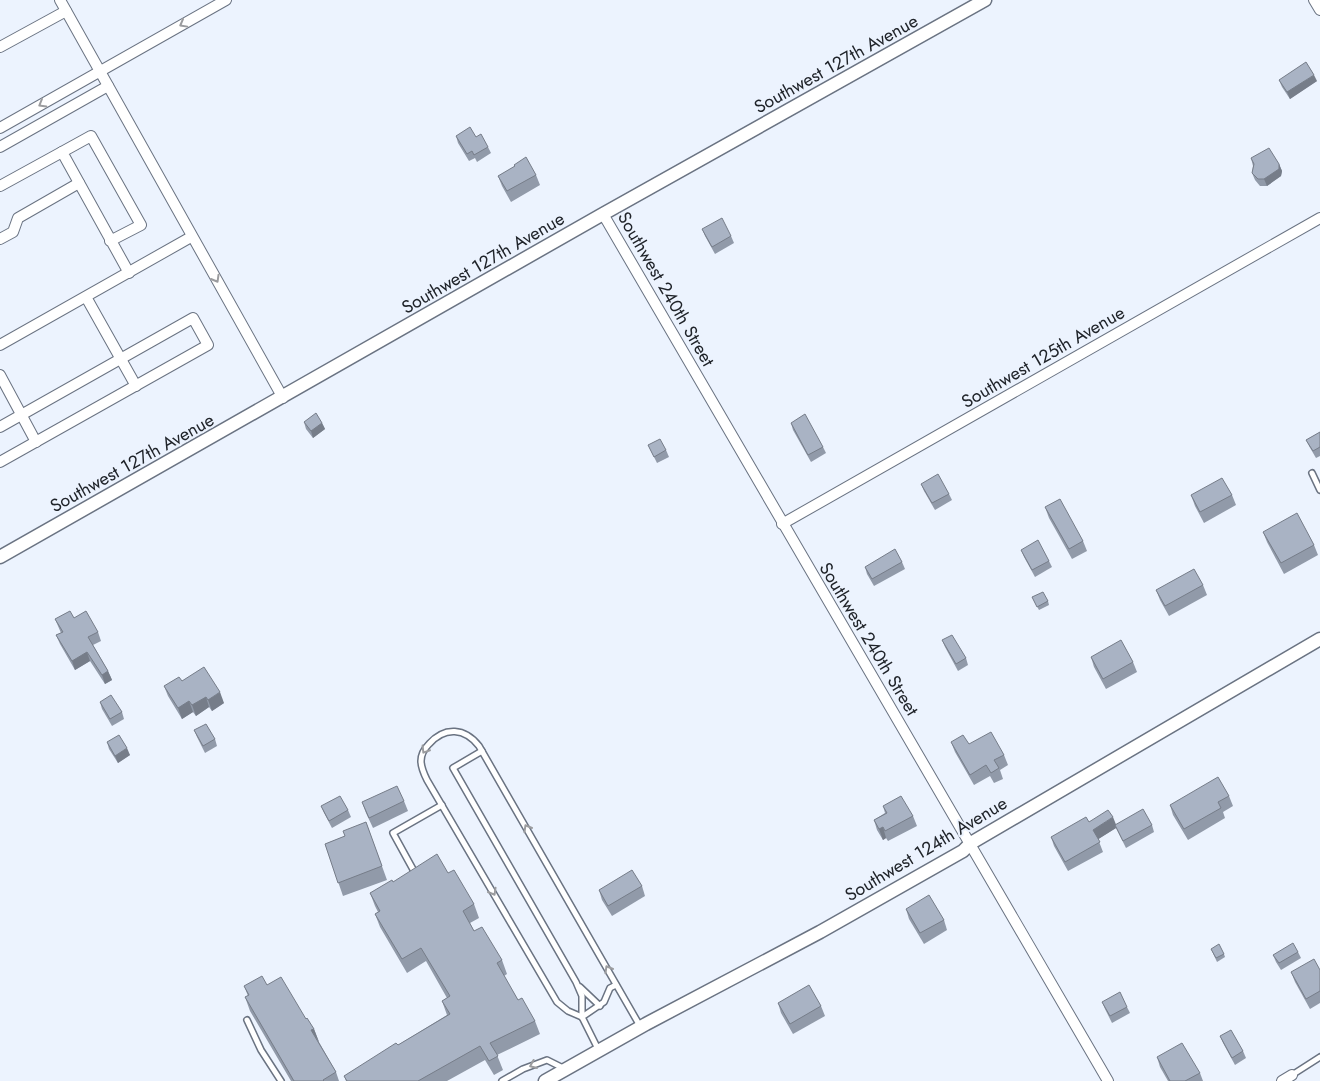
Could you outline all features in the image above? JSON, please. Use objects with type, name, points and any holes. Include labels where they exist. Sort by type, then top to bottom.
[{"type":"street","points":[[60,0],[284,398]]},
{"type":"street","points":[[0,128],[226,0]]},
{"type":"street","name":"Southwest 127th Avenue","points":[[0,557],[284,398],[603,214],[985,0]]},
{"type":"street","points":[[1314,0],[1320,10]]},
{"type":"street","points":[[0,47],[66,10]]},
{"type":"street","points":[[0,147],[108,86]]},
{"type":"street","points":[[0,186],[91,136],[141,225],[110,241]]},
{"type":"street","points":[[62,152],[129,273]]},
{"type":"street","points":[[1,237],[13,232],[18,218],[79,183]]},
{"type":"street","name":"Southwest 240th Street","points":[[603,214],[1108,1081]]},
{"type":"street","name":"Southwest 125th Avenue","points":[[782,524],[1320,218]]},
{"type":"street","points":[[0,346],[192,237]]},
{"type":"street","points":[[86,296],[136,386]]},
{"type":"street","points":[[0,426],[193,318],[208,345],[0,462]]},
{"type":"street","points":[[0,375],[36,442]]},
{"type":"street","name":"Southwest 124th Avenue","points":[[545,1081],[640,1027],[820,932],[963,850],[971,843],[1320,639]]},
{"type":"street","points":[[1282,1081],[1292,1075]]},
{"type":"lane","points":[[1312,473],[1320,490]]},
{"type":"lane","points":[[582,1017],[568,1011],[557,1002],[422,770],[421,756],[426,746],[436,736],[460,731],[473,739],[482,751],[640,1027]]},
{"type":"lane","points":[[482,751],[453,768],[576,982],[582,996],[582,1017],[599,1050]]},
{"type":"lane","points":[[415,874],[393,833],[442,805]]},
{"type":"lane","points":[[576,982],[600,1006]]},
{"type":"lane","points":[[582,1017],[600,1006],[607,998],[610,988],[616,985]]},
{"type":"lane","points":[[247,1020],[261,1050],[281,1081]]},
{"type":"lane","points":[[1292,1075],[1320,1057]]},
{"type":"lane","points":[[502,1081],[523,1069],[547,1060],[565,1069]]},
{"type":"building","points":[[1306,62],[1314,75],[1287,92],[1279,80]]},
{"type":"building","points":[[470,127],[476,137],[481,134],[488,147],[474,155],[472,151],[467,154],[456,136]]},
{"type":"building","points":[[1269,148],[1279,164],[1279,169],[1264,179],[1258,179],[1252,173],[1254,164],[1251,158]]},
{"type":"building","points":[[526,157],[536,175],[507,191],[498,176]]},
{"type":"building","points":[[722,218],[731,236],[712,247],[702,229]]},
{"type":"building","points":[[316,413],[322,423],[311,431],[304,422]]},
{"type":"building","points":[[805,414],[823,447],[808,455],[791,423]]},
{"type":"building","points":[[1320,432],[1320,447],[1313,451],[1306,440]]},
{"type":"building","points":[[660,439],[666,450],[654,457],[648,445]]},
{"type":"building","points":[[938,474],[949,494],[932,503],[921,484]]},
{"type":"building","points":[[1222,478],[1232,495],[1200,512],[1191,495]]},
{"type":"building","points":[[1060,499],[1083,541],[1069,549],[1045,507]]},
{"type":"building","points":[[1297,513],[1314,545],[1281,563],[1263,532]]},
{"type":"building","points":[[1038,540],[1049,561],[1032,570],[1021,550]]},
{"type":"building","points":[[895,549],[902,562],[872,579],[865,567]]},
{"type":"building","points":[[1194,569],[1203,585],[1165,606],[1156,590]]},
{"type":"building","points":[[1043,592],[1048,601],[1037,607],[1032,597]]},
{"type":"building","points":[[70,611],[74,618],[86,611],[98,632],[88,637],[108,671],[102,675],[87,652],[72,661],[56,635],[63,632],[55,619]]},
{"type":"building","points":[[952,635],[966,658],[956,664],[942,640]]},
{"type":"building","points":[[1121,640],[1133,662],[1103,679],[1091,657]]},
{"type":"building","points":[[204,667],[220,692],[208,700],[206,697],[192,705],[189,701],[178,708],[164,686],[179,677],[182,681]]},
{"type":"building","points":[[111,695],[122,712],[110,719],[100,702]]},
{"type":"building","points":[[206,724],[215,739],[203,746],[194,730]]},
{"type":"building","points":[[991,732],[1004,755],[994,760],[999,768],[991,773],[986,765],[970,775],[951,742],[963,735],[969,744]]},
{"type":"building","points":[[119,735],[127,748],[115,756],[107,742]]},
{"type":"building","points":[[1218,777],[1229,796],[1218,802],[1221,808],[1184,829],[1170,805]]},
{"type":"building","points":[[397,786],[404,801],[369,818],[362,802]]},
{"type":"building","points":[[340,796],[348,810],[329,821],[321,806]]},
{"type":"building","points":[[901,796],[913,816],[885,831],[883,827],[879,829],[874,820],[887,813],[883,806]]},
{"type":"building","points":[[1143,809],[1152,825],[1123,841],[1115,825]]},
{"type":"building","points":[[1108,810],[1113,817],[1093,830],[1100,842],[1065,862],[1051,837],[1086,817],[1089,822]]},
{"type":"building","points":[[366,822],[382,866],[338,883],[325,844],[345,836],[343,831]]},
{"type":"building","points":[[437,854],[448,873],[454,870],[474,904],[463,911],[474,931],[482,927],[502,960],[497,963],[518,1000],[522,998],[535,1021],[490,1043],[498,1056],[489,1061],[480,1046],[418,1081],[347,1081],[344,1076],[396,1043],[398,1045],[450,1014],[442,1001],[450,996],[421,948],[402,959],[375,914],[380,911],[370,893],[392,880],[393,882]]},
{"type":"building","points":[[632,870],[642,886],[608,906],[599,890]]},
{"type":"building","points":[[929,895],[944,920],[920,933],[906,909]]},
{"type":"building","points":[[1293,943],[1298,952],[1279,963],[1273,955]]},
{"type":"building","points":[[1219,944],[1224,954],[1216,958],[1211,949]]},
{"type":"building","points":[[1314,959],[1320,970],[1320,991],[1306,999],[1291,972]]},
{"type":"building","points":[[262,976],[267,985],[281,977],[314,1029],[311,1030],[336,1072],[324,1081],[294,1081],[245,997],[249,995],[244,986]]},
{"type":"building","points":[[809,985],[821,1006],[790,1024],[778,1003]]},
{"type":"building","points":[[1120,992],[1127,1007],[1110,1016],[1102,1002]]},
{"type":"building","points":[[1231,1030],[1243,1051],[1232,1058],[1220,1036]]},
{"type":"building","points":[[1182,1043],[1200,1073],[1185,1081],[1170,1081],[1157,1057]]}]
